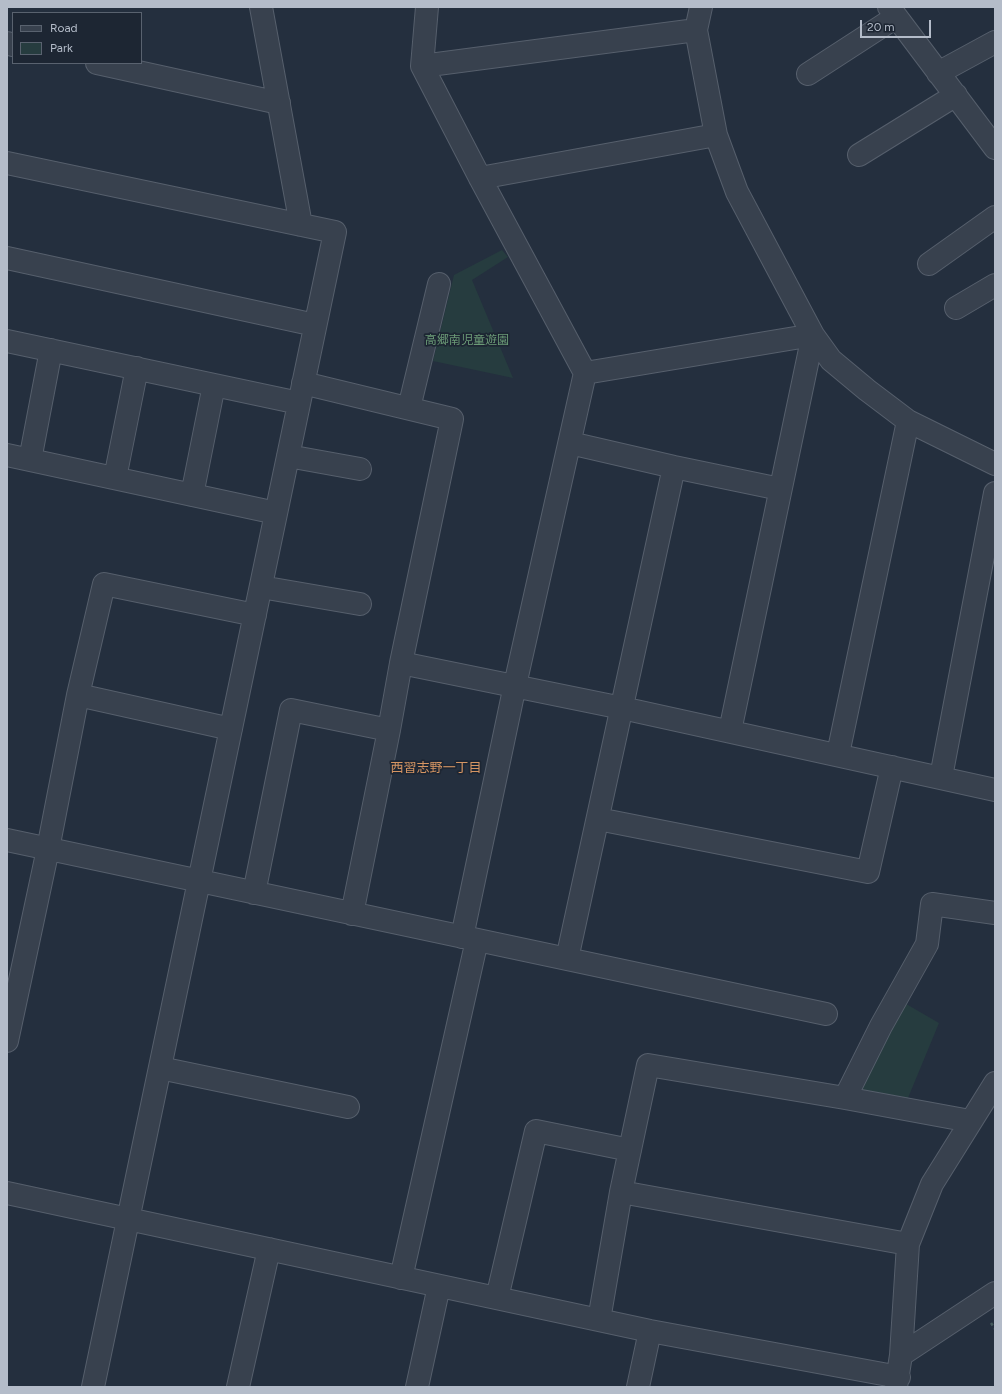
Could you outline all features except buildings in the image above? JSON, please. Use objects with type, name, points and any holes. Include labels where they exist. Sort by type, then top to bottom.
[{"type":"street","points":[[261,7],[301,225]]},
{"type":"street","points":[[401,1278],[469,938],[515,685],[585,373],[480,178],[422,66],[427,7]]},
{"type":"street","points":[[701,7],[696,30],[716,135],[737,192],[813,334],[831,360],[908,421],[995,464]]},
{"type":"street","points":[[808,74],[893,12],[995,148]]},
{"type":"street","points":[[422,66],[696,30]]},
{"type":"street","points":[[938,73],[995,42]]},
{"type":"street","points":[[102,64],[279,103]]},
{"type":"street","points":[[859,155],[956,95]]},
{"type":"street","points":[[480,178],[716,135]]},
{"type":"street","points":[[7,163],[335,232],[93,1387]]},
{"type":"street","points":[[929,264],[995,217]]},
{"type":"street","points":[[7,258],[315,325]]},
{"type":"street","points":[[409,408],[439,284]]},
{"type":"street","points":[[956,308],[995,284]]},
{"type":"street","points":[[585,373],[813,334]]},
{"type":"street","points":[[730,731],[813,334]]},
{"type":"street","points":[[7,341],[214,385],[301,393],[409,408],[452,419],[401,663],[352,914]]},
{"type":"street","points":[[30,460],[51,350]]},
{"type":"street","points":[[115,478],[137,368]]},
{"type":"street","points":[[192,495],[214,385]]},
{"type":"street","points":[[838,754],[908,421]]},
{"type":"street","points":[[570,443],[780,489]]},
{"type":"street","points":[[7,455],[276,513]]},
{"type":"street","points":[[288,456],[360,469]]},
{"type":"street","points":[[567,959],[674,467]]},
{"type":"street","points":[[941,777],[995,493]]},
{"type":"street","points":[[7,1041],[48,849],[78,695],[104,584],[255,615]]},
{"type":"street","points":[[261,586],[360,604]]},
{"type":"street","points":[[401,663],[515,685],[838,754],[995,790]]},
{"type":"street","points":[[78,695],[231,730]]},
{"type":"street","points":[[254,893],[291,710],[389,730]]},
{"type":"street","points":[[598,819],[868,872],[892,767]]},
{"type":"street","points":[[7,840],[826,1014]]},
{"type":"street","points":[[845,1098],[881,1026],[927,944],[932,904],[995,913]]},
{"type":"street","points":[[599,1320],[621,1192],[648,1065],[845,1098],[970,1121]]},
{"type":"street","points":[[160,1068],[348,1107]]},
{"type":"street","points":[[7,1193],[650,1331],[898,1382],[908,1244],[932,1184],[995,1083]]},
{"type":"street","points":[[497,1298],[536,1131],[630,1150]]},
{"type":"street","points":[[621,1192],[908,1244]]},
{"type":"street","points":[[238,1387],[269,1249]]},
{"type":"street","points":[[417,1387],[439,1286]]},
{"type":"street","points":[[901,1355],[995,1293]]},
{"type":"street","points":[[638,1387],[650,1331]]},
{"type":"green space","name":"高郷南児童遊園","points":[[502,250],[508,257],[472,280],[513,378],[433,361],[454,275]]},
{"type":"green space","points":[[901,1001],[939,1023],[908,1098],[860,1089]]},
{"type":"district","name":"西習志野一丁目","points":[[436,768]]}]
